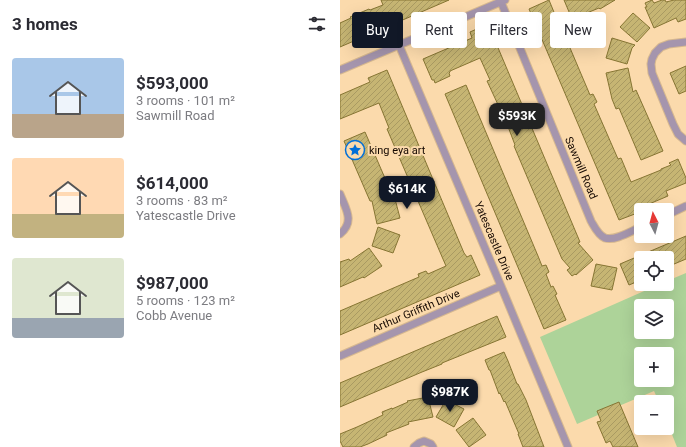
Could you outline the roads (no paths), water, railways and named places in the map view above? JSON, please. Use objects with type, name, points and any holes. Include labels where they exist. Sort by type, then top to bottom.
[{"type":"street","points":[[403,43],[503,1]]},
{"type":"street","name":"Sawmill Road","points":[[503,1],[591,221],[604,238],[614,238],[634,230]]},
{"type":"street","points":[[686,42],[661,46],[654,53],[651,64],[652,73],[673,124],[678,134],[686,141]]},
{"type":"street","points":[[340,70],[392,48]]},
{"type":"street","name":"Yatescastle Drive","points":[[400,48],[502,286],[568,447]]},
{"type":"street","points":[[340,194],[349,219],[346,229],[340,234]]},
{"type":"street","points":[[674,212],[686,206]]},
{"type":"street","name":"Arthur Griffith Drive","points":[[340,356],[502,286]]},
{"type":"street","points":[[414,447],[424,441],[432,444],[433,447]]},
{"type":"place","name":"king eya art","points":[[355,150]]}]
